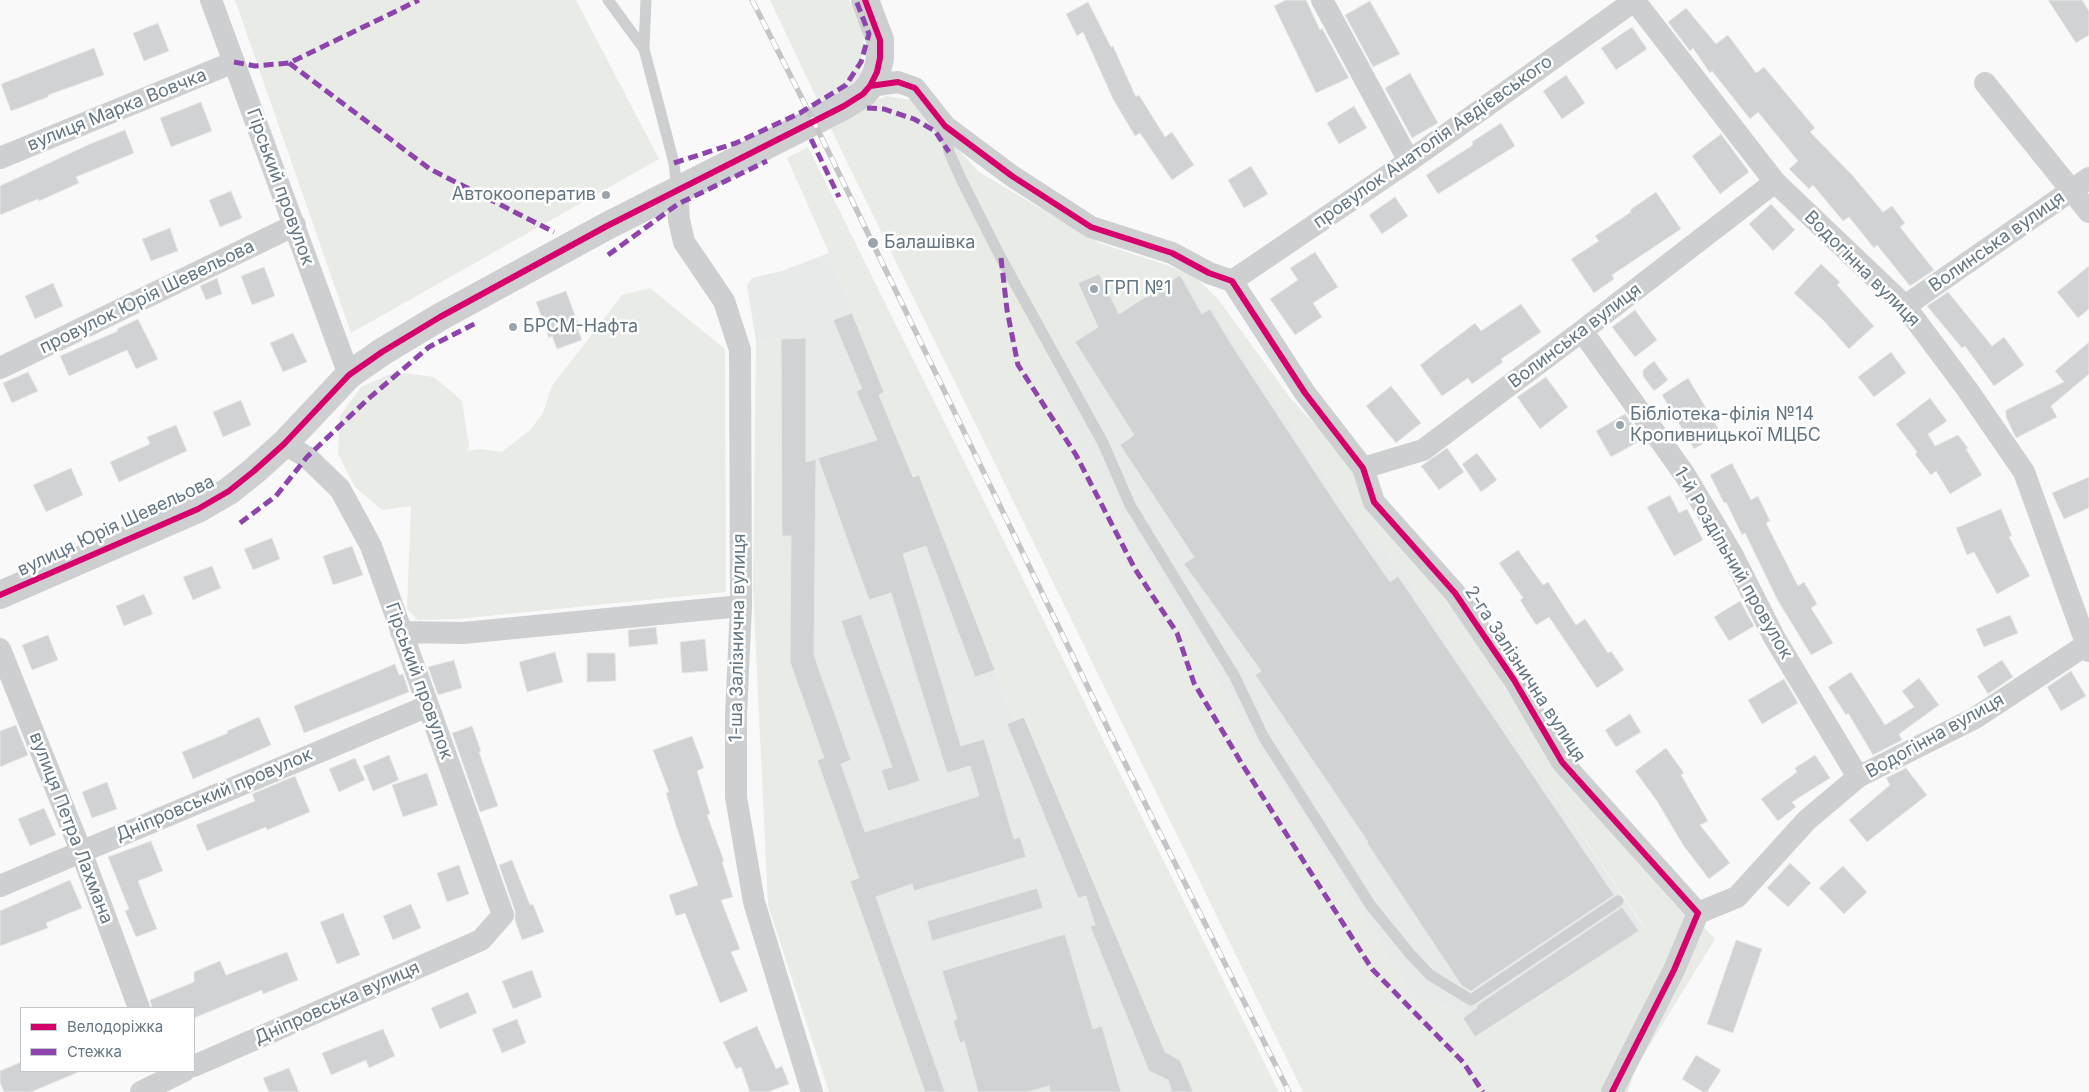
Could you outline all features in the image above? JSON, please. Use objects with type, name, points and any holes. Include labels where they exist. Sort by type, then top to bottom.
[{"type":"street","name":"Гірський провулок","points":[[212,0],[349,375]]},
{"type":"street","points":[[865,0],[880,40],[880,58],[870,86]]},
{"type":"street","points":[[1322,0],[1409,161]]},
{"type":"street","name":"провулок Анатолія Авдієвського","points":[[1232,281],[1409,161],[1634,0]]},
{"type":"street","name":"Водогінна вулиця","points":[[1634,0],[1775,182],[1904,306],[1967,388],[2024,472],[2087,648],[1975,718],[1858,777]]},
{"type":"street","name":"вулиця Марка Вовчка","points":[[0,158],[234,62]]},
{"type":"street","points":[[870,86],[898,82],[915,88],[945,126],[1012,176],[1091,227],[1172,253],[1209,273],[1232,281]]},
{"type":"street","points":[[1986,83],[2080,184],[2089,212]]},
{"type":"street","name":"вулиця Юрія Шевельова","points":[[0,595],[198,510],[229,492],[284,444],[349,375],[382,352],[440,317],[677,190],[844,106],[863,94],[870,86]]},
{"type":"street","name":"Волинська вулиця","points":[[1363,468],[1423,450],[1582,331],[1775,182]]},
{"type":"street","name":"Волинська вулиця","points":[[1904,306],[2080,184]]},
{"type":"street","name":"1-ша Залізнична вулиця","points":[[677,190],[679,220],[684,242],[724,301],[740,350],[741,606],[736,715],[736,797],[754,902],[812,1092]]},
{"type":"street","name":"провулок Юрія Шевельова","points":[[0,368],[295,225]]},
{"type":"street","name":"2-га Залізнична вулиця","points":[[1232,281],[1305,393],[1363,468],[1374,502],[1455,593],[1514,680],[1562,762],[1698,913]]},
{"type":"street","name":"1-й Роздільний провулок","points":[[1582,331],[1685,475],[1732,554],[1774,637],[1858,777]]},
{"type":"street","name":"Гірський провулок","points":[[284,444],[307,457],[340,489],[371,546],[502,915],[481,940]]},
{"type":"street","points":[[401,632],[463,633],[741,606]]},
{"type":"street","name":"вулиця Петра Лахмана","points":[[0,649],[81,851],[139,1007]]},
{"type":"street","name":"Дніпровський провулок","points":[[0,886],[428,706]]},
{"type":"street","points":[[1612,1092],[1674,970],[1698,913],[1737,897],[1807,820],[1858,777]]},
{"type":"street","name":"Дніпровська вулиця","points":[[195,1066],[481,940]]},
{"type":"street","points":[[141,1092],[171,1078]]},
{"type":"lane","points":[[608,0],[644,50]]},
{"type":"lane","points":[[646,0],[644,50],[674,163],[677,190]]},
{"type":"lane","points":[[945,126],[949,152],[962,181],[1001,258],[1103,443],[1130,505],[1235,677],[1263,736],[1371,906],[1411,955],[1430,976],[1472,1000],[1618,901]]},
{"type":"shaded area","points":[[235,0],[576,0],[659,159],[351,333]]},
{"type":"shaded area","points":[[770,0],[849,0],[864,35],[860,74],[873,102],[886,96],[913,100],[979,172],[1099,243],[1191,273],[1218,299],[1291,399],[1352,464],[1460,614],[1553,766],[1715,939],[1635,1069],[1628,1092],[1303,1092],[845,158]],"holes":[[[1180,275],[1209,301],[1355,520],[1401,568],[1645,928],[1476,1037],[1454,1008],[1414,999],[1226,695],[1037,372],[1075,342]]]},
{"type":"shaded area","points":[[808,147],[1279,1092],[1193,1092],[1180,1060],[1165,1052],[1025,718],[1015,721],[919,475],[913,477],[879,395],[884,392],[829,253],[787,158]]},
{"type":"shaded area","points":[[829,253],[884,392],[879,395],[913,477],[919,475],[1015,721],[1024,717],[1165,1052],[1180,1060],[1193,1092],[925,1092],[850,881],[817,760],[824,757],[790,662],[791,536],[781,339],[756,341],[747,285],[752,278],[782,271]]},
{"type":"shaded area","points":[[1180,275],[1209,301],[1355,520],[1401,568],[1645,929],[1475,1037],[1454,1008],[1414,999],[1226,695],[1036,372],[1075,342]]},
{"type":"shaded area","points":[[650,288],[725,349],[726,592],[457,619],[418,620],[407,609],[411,506],[382,510],[355,487],[338,454],[340,416],[361,387],[395,372],[434,377],[462,401],[469,446],[467,451],[480,449],[502,452],[530,430],[543,413],[552,386],[622,295]]},
{"type":"shaded area","points":[[781,339],[782,535],[791,536],[790,662],[824,758],[817,761],[859,878],[850,882],[925,1092],[829,1092],[768,905],[753,588],[756,341]]},
{"type":"building","points":[[1286,0],[1306,0],[1320,30],[1322,28],[1349,78],[1316,93],[1274,6]]},
{"type":"building","points":[[2048,0],[2082,0],[2089,11],[2089,35],[2076,43]]},
{"type":"building","points":[[1370,1],[1400,54],[1373,67],[1345,15]]},
{"type":"building","points":[[1088,2],[1111,47],[1113,46],[1136,97],[1139,95],[1165,137],[1172,132],[1194,165],[1172,180],[1140,133],[1135,136],[1113,99],[1083,32],[1077,36],[1066,14]]},
{"type":"building","points":[[1686,8],[1716,44],[1728,35],[1756,73],[1764,67],[1815,128],[1810,132],[1853,176],[1883,212],[1892,206],[1905,223],[1900,227],[1934,270],[1910,286],[1877,245],[1874,248],[1849,217],[1843,221],[1813,185],[1809,189],[1789,169],[1798,161],[1758,112],[1750,119],[1712,71],[1710,73],[1693,48],[1690,51],[1668,22]]},
{"type":"building","points":[[158,23],[169,51],[144,61],[133,33]]},
{"type":"building","points":[[1632,27],[1647,49],[1616,70],[1601,48]]},
{"type":"building","points":[[94,48],[104,75],[48,95],[48,97],[11,111],[1,84]]},
{"type":"building","points":[[1410,73],[1438,123],[1412,138],[1385,88]]},
{"type":"building","points":[[1566,75],[1585,103],[1562,119],[1543,91]]},
{"type":"building","points":[[201,102],[212,131],[171,147],[160,118]]},
{"type":"building","points":[[1354,106],[1367,128],[1339,144],[1327,123]]},
{"type":"building","points":[[1501,123],[1515,146],[1438,194],[1426,175],[1473,145],[1472,142]]},
{"type":"building","points":[[125,130],[134,153],[76,177],[79,183],[39,201],[38,199],[0,215],[0,186],[90,144]]},
{"type":"building","points":[[1721,134],[1749,172],[1720,194],[1692,156]]},
{"type":"building","points":[[1251,166],[1268,194],[1244,208],[1228,180]]},
{"type":"building","points":[[231,191],[242,218],[220,227],[209,200]]},
{"type":"building","points":[[1656,192],[1681,229],[1612,275],[1614,279],[1594,293],[1571,259],[1599,241],[1595,236],[1631,212],[1630,210]]},
{"type":"building","points":[[1395,197],[1408,216],[1382,234],[1369,215]]},
{"type":"building","points":[[1771,204],[1795,230],[1773,251],[1749,224]]},
{"type":"building","points":[[170,228],[178,251],[151,261],[142,239]]},
{"type":"building","points":[[1315,252],[1338,287],[1313,303],[1322,317],[1295,335],[1270,299],[1298,280],[1290,268]]},
{"type":"building","points":[[1821,264],[1840,282],[1837,285],[1874,326],[1849,349],[1824,321],[1794,293]]},
{"type":"building","points":[[2089,266],[2089,309],[2078,318],[2057,292]]},
{"type":"building","points":[[264,267],[275,296],[252,305],[241,276]]},
{"type":"building","points":[[1099,274],[1119,314],[1180,275],[1202,314],[1210,309],[1338,507],[1390,582],[1398,576],[1614,895],[1471,991],[1462,986],[1368,842],[1255,675],[1261,671],[1184,564],[1194,557],[1120,445],[1134,435],[1075,342],[1098,327],[1078,283]]},
{"type":"building","points":[[217,278],[222,294],[206,300],[200,286]]},
{"type":"building","points":[[53,283],[63,306],[35,319],[25,296]]},
{"type":"building","points":[[566,291],[582,340],[557,349],[552,336],[549,338],[536,302]]},
{"type":"building","points":[[1948,292],[1992,346],[2004,337],[2024,365],[1994,386],[1965,346],[1962,348],[1927,306]]},
{"type":"building","points":[[1521,304],[1541,332],[1501,359],[1503,362],[1472,384],[1468,378],[1442,396],[1420,365],[1475,323],[1481,331]]},
{"type":"building","points":[[1635,310],[1657,340],[1635,357],[1612,327]]},
{"type":"building","points":[[852,313],[884,392],[879,395],[913,477],[919,475],[995,670],[975,677],[926,546],[903,554],[961,746],[984,739],[1014,839],[1020,837],[1026,857],[914,891],[912,884],[876,897],[945,1092],[925,1092],[850,881],[859,878],[817,760],[824,758],[790,662],[791,536],[782,536],[781,339],[806,338],[806,462],[816,459],[814,655],[851,760],[841,764],[865,832],[979,796],[970,766],[947,773],[891,593],[869,600],[818,458],[877,440],[856,391],[862,389],[833,320]]},
{"type":"building","points":[[138,319],[158,359],[136,369],[127,350],[69,376],[60,356],[118,331],[117,329]]},
{"type":"building","points":[[293,333],[307,362],[283,372],[270,343]]},
{"type":"building","points":[[2089,342],[2089,374],[2051,406],[2057,417],[2016,438],[2006,417],[2006,410],[2064,382],[2055,371]]},
{"type":"building","points":[[1891,352],[1906,373],[1874,397],[1858,377]]},
{"type":"building","points":[[1654,361],[1668,380],[1654,391],[1643,376],[1643,370]]},
{"type":"building","points":[[28,372],[38,391],[12,403],[3,383]]},
{"type":"building","points":[[1546,377],[1568,407],[1540,429],[1517,397]]},
{"type":"building","points":[[1688,378],[1721,433],[1694,449],[1662,395]]},
{"type":"building","points":[[1391,386],[1421,423],[1396,443],[1366,406]]},
{"type":"building","points":[[1930,398],[1947,421],[1928,434],[1935,446],[1958,435],[1968,448],[1966,449],[1982,475],[1950,494],[1936,471],[1931,475],[1896,424]]},
{"type":"building","points":[[241,400],[251,425],[223,437],[213,412]]},
{"type":"building","name":"Бібліотека-філія №14 Кропивницької МЦБС","points":[[1625,414],[1643,439],[1611,457],[1596,431]]},
{"type":"building","points":[[176,425],[187,451],[119,482],[110,462],[150,444],[147,437]]},
{"type":"building","points":[[1447,448],[1464,472],[1439,490],[1421,466]]},
{"type":"building","points":[[1477,453],[1497,480],[1481,492],[1462,464]]},
{"type":"building","points":[[1732,463],[1751,500],[1758,496],[1770,521],[1766,523],[1798,586],[1804,582],[1817,604],[1811,608],[1833,643],[1811,655],[1777,599],[1745,533],[1742,535],[1710,475]]},
{"type":"building","points":[[71,468],[83,495],[46,512],[33,485]]},
{"type":"building","points":[[2089,477],[2089,508],[2064,519],[2052,493]]},
{"type":"building","points":[[1670,495],[1679,513],[1687,509],[1703,540],[1674,556],[1647,507]]},
{"type":"building","points":[[2001,509],[2012,536],[2009,537],[2030,576],[1997,594],[1974,552],[1967,555],[1956,528]]},
{"type":"building","points":[[272,538],[280,559],[253,570],[244,549]]},
{"type":"building","points":[[352,546],[363,575],[333,585],[323,556]]},
{"type":"building","points":[[1518,550],[1543,585],[1548,582],[1576,625],[1585,619],[1608,653],[1611,651],[1624,670],[1597,688],[1549,617],[1536,625],[1520,600],[1523,598],[1499,563]]},
{"type":"building","points":[[212,566],[221,588],[193,600],[183,577]]},
{"type":"building","points":[[144,594],[153,614],[124,626],[116,606]]},
{"type":"building","points":[[1740,601],[1754,626],[1729,641],[1714,617]]},
{"type":"building","points":[[861,614],[920,781],[888,791],[881,770],[892,767],[841,621]]},
{"type":"building","points":[[2010,615],[2018,633],[1984,647],[1976,629]]},
{"type":"building","points":[[656,627],[658,644],[629,647],[628,630]]},
{"type":"building","points":[[48,635],[58,660],[32,670],[22,645]]},
{"type":"building","points":[[705,639],[708,671],[682,673],[680,642]]},
{"type":"building","points":[[555,652],[563,682],[527,692],[519,662]]},
{"type":"building","points":[[587,653],[615,653],[616,681],[587,682]]},
{"type":"building","points":[[454,660],[462,688],[438,695],[428,667]]},
{"type":"building","points":[[2002,660],[2013,677],[1988,694],[1977,676]]},
{"type":"building","points":[[395,664],[399,675],[403,674],[409,692],[304,733],[294,706]]},
{"type":"building","points":[[2071,671],[2086,696],[2061,711],[2047,687]]},
{"type":"building","points":[[1851,672],[1885,725],[1914,707],[1902,691],[1919,678],[1939,705],[1899,734],[1902,740],[1873,755],[1848,713],[1846,715],[1828,687]]},
{"type":"building","points":[[1784,679],[1798,703],[1762,724],[1748,700]]},
{"type":"building","points":[[1630,714],[1641,732],[1616,747],[1605,730]]},
{"type":"building","points":[[259,717],[271,745],[193,779],[182,752],[228,733],[227,731]]},
{"type":"building","points":[[1024,717],[1165,1052],[1180,1060],[1193,1092],[1172,1092],[1168,1080],[1149,1071],[1090,926],[1095,925],[1086,896],[1078,898],[1007,724]]},
{"type":"building","points":[[16,725],[28,755],[0,767],[0,731]]},
{"type":"building","points":[[472,726],[498,806],[480,812],[452,733]]},
{"type":"building","points":[[692,736],[704,768],[697,771],[710,814],[707,815],[724,861],[722,862],[733,897],[721,900],[740,949],[731,952],[748,991],[720,1003],[685,913],[676,916],[669,895],[698,885],[676,826],[666,793],[669,792],[653,750]]},
{"type":"building","points":[[1666,748],[1684,773],[1681,775],[1708,821],[1700,825],[1730,863],[1709,879],[1683,845],[1657,801],[1635,771]]},
{"type":"building","points":[[389,755],[399,780],[373,791],[363,766]]},
{"type":"building","points":[[1815,755],[1830,778],[1792,802],[1796,807],[1778,821],[1761,799],[1797,772],[1795,768]]},
{"type":"building","points":[[355,758],[365,780],[339,792],[329,769]]},
{"type":"building","points":[[1906,768],[1927,795],[1867,842],[1849,820],[1890,785],[1886,778]]},
{"type":"building","points":[[427,773],[438,805],[403,817],[392,785]]},
{"type":"building","points":[[295,776],[310,812],[267,830],[266,827],[207,851],[196,825],[255,801],[252,794]]},
{"type":"building","points":[[107,782],[117,809],[92,818],[82,792]]},
{"type":"building","points":[[44,808],[56,835],[30,846],[18,819]]},
{"type":"building","points":[[151,841],[163,871],[138,881],[157,929],[136,937],[125,911],[129,909],[108,857]]},
{"type":"building","points":[[512,860],[530,905],[533,904],[544,932],[522,940],[515,920],[515,911],[499,865]]},
{"type":"building","points":[[1790,863],[1811,883],[1788,907],[1767,888]]},
{"type":"building","points":[[459,865],[469,894],[447,902],[437,873]]},
{"type":"building","points":[[1843,866],[1867,892],[1844,914],[1819,888]]},
{"type":"building","points":[[70,880],[82,908],[46,923],[48,928],[0,946],[0,911]]},
{"type":"building","points":[[1037,888],[1043,908],[932,941],[927,921]]},
{"type":"building","points":[[411,904],[421,928],[393,940],[383,916]]},
{"type":"building","points":[[1622,907],[1639,931],[1475,1037],[1463,1018],[1477,1008],[1476,1006]]},
{"type":"building","points":[[343,913],[360,955],[337,964],[320,922]]},
{"type":"building","points":[[1065,934],[1093,1029],[1102,1026],[1121,1092],[1050,1092],[1049,1086],[1027,1092],[978,1092],[964,1041],[960,1043],[953,1021],[957,1019],[942,971]]},
{"type":"building","points":[[1736,940],[1762,949],[1733,1033],[1707,1024]]},
{"type":"building","points":[[287,952],[298,980],[263,994],[262,990],[195,1018],[195,1007],[152,1007],[150,1000],[194,982],[194,972],[220,961],[226,975]]},
{"type":"building","points":[[532,970],[542,997],[513,1009],[502,981]]},
{"type":"building","points":[[468,992],[477,1013],[440,1029],[431,1008]]},
{"type":"building","points":[[517,1019],[526,1043],[502,1053],[492,1029]]},
{"type":"building","points":[[757,1026],[776,1069],[782,1066],[789,1084],[768,1092],[750,1092],[741,1067],[736,1069],[723,1042]]},
{"type":"building","points":[[383,1029],[395,1056],[369,1068],[366,1060],[331,1075],[322,1053]]},
{"type":"building","points":[[1696,1055],[1721,1070],[1707,1092],[1703,1092],[1682,1079]]},
{"type":"building","points":[[20,1062],[20,1072],[79,1072],[31,1092],[4,1092],[0,1082],[0,1071]]},
{"type":"building","points":[[289,1068],[299,1092],[269,1092],[263,1078]]},
{"type":"railway","points":[[752,0],[814,122],[1111,735],[1289,1092]]},
{"type":"marked path","points":[[234,62],[255,66],[289,63],[419,0]]},
{"type":"marked path","points":[[674,163],[736,143],[800,113],[846,85],[861,62],[869,34],[856,0]]},
{"type":"marked path","points":[[289,63],[430,169],[554,232]]},
{"type":"marked path","points":[[867,108],[884,109],[914,119],[935,131],[949,152]]},
{"type":"marked path","points":[[811,139],[839,197]]},
{"type":"marked path","points":[[608,255],[678,204],[767,161]]},
{"type":"marked path","points":[[1001,258],[1007,310],[1018,365],[1076,455],[1135,569],[1177,633],[1194,683],[1242,764],[1372,969],[1463,1062],[1483,1092]]},
{"type":"marked path","points":[[240,523],[276,496],[307,457],[368,399],[429,347],[476,323]]},
{"type":"cycle path","points":[[0,595],[198,509],[229,491],[254,471],[284,444],[349,375],[382,352],[440,317],[607,226],[844,106],[863,94],[870,86],[877,72],[880,58],[880,40],[865,0]]},
{"type":"cycle path","points":[[870,86],[898,82],[915,88],[945,126],[1012,176],[1091,227],[1172,253],[1209,273],[1232,281],[1305,393],[1363,468],[1374,502],[1455,593],[1514,680],[1562,762],[1698,913],[1674,970],[1612,1092]]},
{"type":"place","name":"Автокооператив","points":[[606,195]]},
{"type":"place","name":"Балашівка","points":[[873,243]]},
{"type":"place","name":"ГРП №1","points":[[1094,289]]},
{"type":"place","name":"БРСМ-Нафта","points":[[513,327]]},
{"type":"place","name":"Бібліотека-філія №14 Кропивницької МЦБС","points":[[1620,425]]}]
